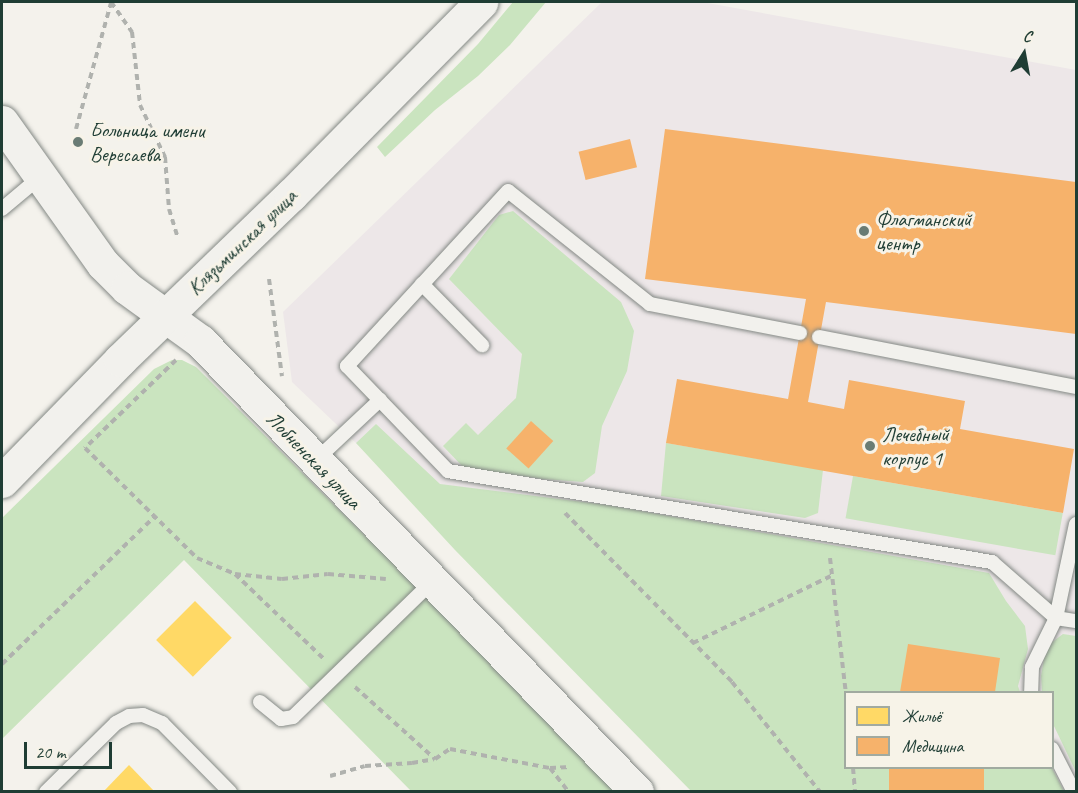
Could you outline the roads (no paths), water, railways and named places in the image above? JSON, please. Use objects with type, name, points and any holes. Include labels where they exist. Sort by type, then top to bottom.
[{"type":"street","name":"Клязьминская улица","points":[[2,480],[165,316],[291,195],[482,2]]},
{"type":"street","name":"Лобненская улица","points":[[2,122],[103,264],[127,288],[200,341],[637,792]]},
{"type":"lane","points":[[2,209],[40,177]]},
{"type":"lane","points":[[800,333],[650,304],[508,191],[347,366],[448,471],[992,562],[1056,618],[1077,621]]},
{"type":"lane","points":[[422,284],[482,345]]},
{"type":"lane","points":[[819,337],[1077,387]]},
{"type":"lane","points":[[314,461],[380,400]]},
{"type":"lane","points":[[1031,691],[1032,667],[1056,618],[1077,524]]},
{"type":"lane","points":[[260,702],[281,719],[293,717],[432,582]]},
{"type":"lane","points":[[46,792],[116,723],[129,716],[143,715],[162,723],[230,792]]},
{"type":"lane","points":[[1054,751],[1074,792]]},
{"type":"place","name":"Больница имени Вересаева","points":[[78,142]]},
{"type":"place","name":"Флагманский центр","points":[[864,231]]},
{"type":"place","name":"Лечебный корпус 1","points":[[870,446]]}]
